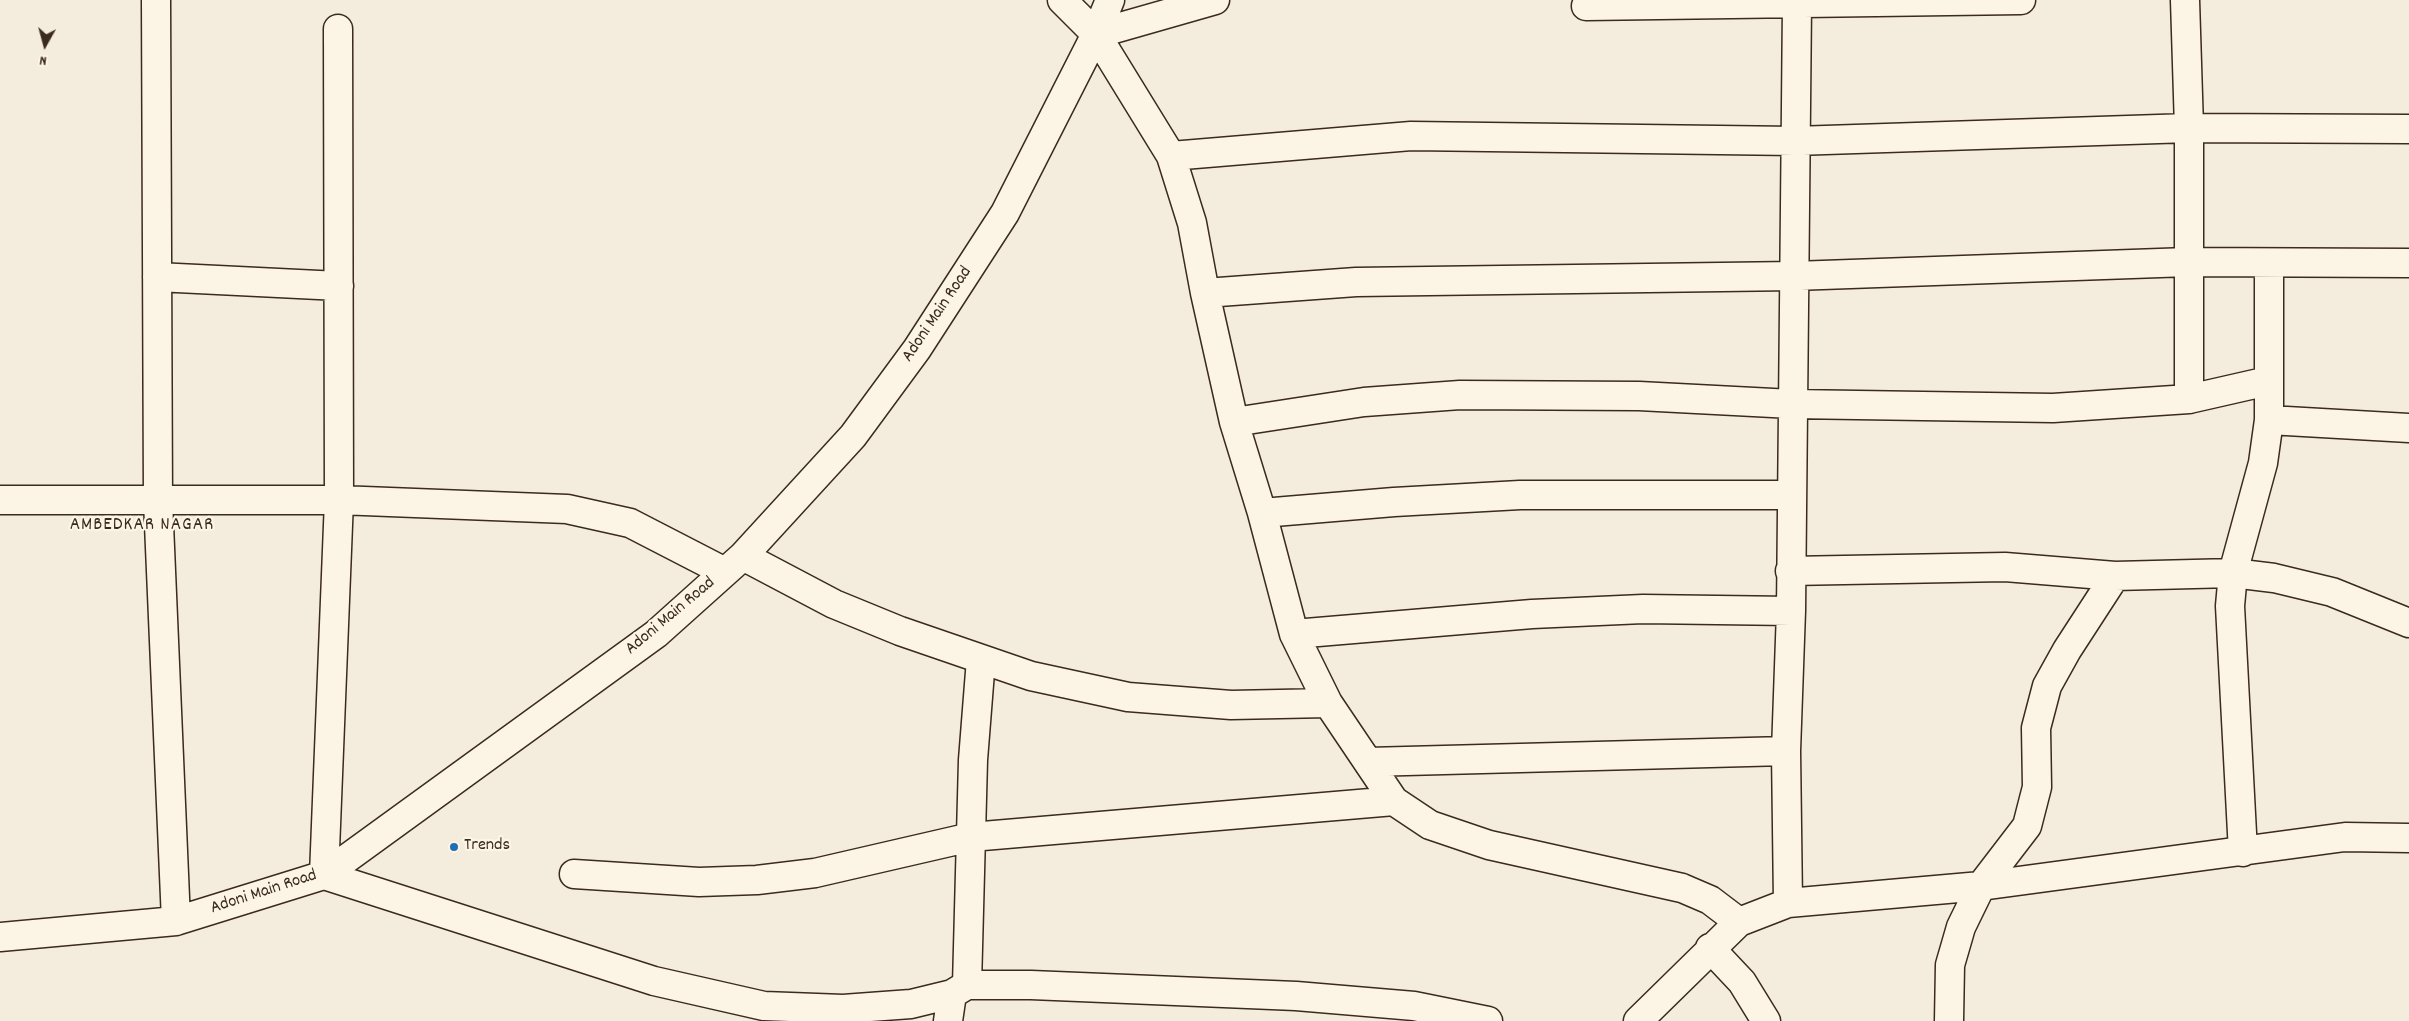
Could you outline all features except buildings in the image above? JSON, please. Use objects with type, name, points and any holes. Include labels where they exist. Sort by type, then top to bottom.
[{"type":"street","points":[[156,0],[158,501],[176,921]]},
{"type":"street","points":[[1062,0],[1096,34],[1171,156],[1192,223],[1205,293],[1234,422],[1262,513],[1294,634],[1328,703],[1394,802],[1430,825],[1489,845],[1682,888],[1710,900],[1739,922]]},
{"type":"street","name":"Adoni Main Road","points":[[0,937],[176,921],[324,875],[656,634],[734,564],[853,436],[917,349],[1005,213],[1096,34],[1110,0]]},
{"type":"street","points":[[1096,34],[1215,0]]},
{"type":"street","points":[[1586,6],[2021,0]]},
{"type":"street","points":[[2185,0],[2189,128],[2189,399]]},
{"type":"street","points":[[1788,903],[1786,751],[1791,611],[1797,4]]},
{"type":"street","points":[[338,29],[339,500],[324,875],[654,981],[764,1006],[843,1009],[911,1004],[959,989],[1296,996],[1414,1006],[1488,1021]]},
{"type":"street","points":[[1171,156],[1411,136],[1795,141],[2189,128],[2409,129]]},
{"type":"street","points":[[1205,293],[1356,282],[1794,276],[2188,262],[2409,263]]},
{"type":"street","points":[[2244,852],[2230,606],[2233,573],[2263,463],[2269,420],[2269,263]]},
{"type":"street","points":[[157,277],[338,286]]},
{"type":"street","points":[[1234,422],[1364,402],[1460,394],[1639,396],[1792,404],[2053,408],[2189,399],[2268,382]]},
{"type":"street","points":[[2269,420],[2409,428]]},
{"type":"street","points":[[1262,513],[1394,502],[1520,495],[1791,494]]},
{"type":"street","points":[[0,500],[339,500],[567,509],[630,523],[900,631],[1030,676],[1128,697],[1231,705],[1328,703]]},
{"type":"street","points":[[1790,571],[2005,567],[2115,576],[2233,573],[2274,578],[2332,592],[2409,623]]},
{"type":"street","points":[[1949,1021],[1950,965],[1961,927],[1981,886],[2027,826],[2037,787],[2036,728],[2047,686],[2067,650],[2115,576]]},
{"type":"street","points":[[1294,634],[1532,614],[1643,609],[1791,611]]},
{"type":"street","points":[[948,1021],[959,989],[971,837],[972,760],[981,659]]},
{"type":"street","points":[[1368,762],[1786,751]]},
{"type":"street","points":[[574,874],[699,882],[757,880],[815,872],[971,837],[1394,802]]},
{"type":"street","points":[[1638,1021],[1710,948],[1739,922],[1788,903],[1981,886],[2345,837],[2409,838]]},
{"type":"street","points":[[1710,948],[1742,982],[1766,1021]]},
{"type":"place","name":"Trends","points":[[454,847]]},
{"type":"district","name":"AMBEDKAR NAGAR","points":[[142,526]]}]
